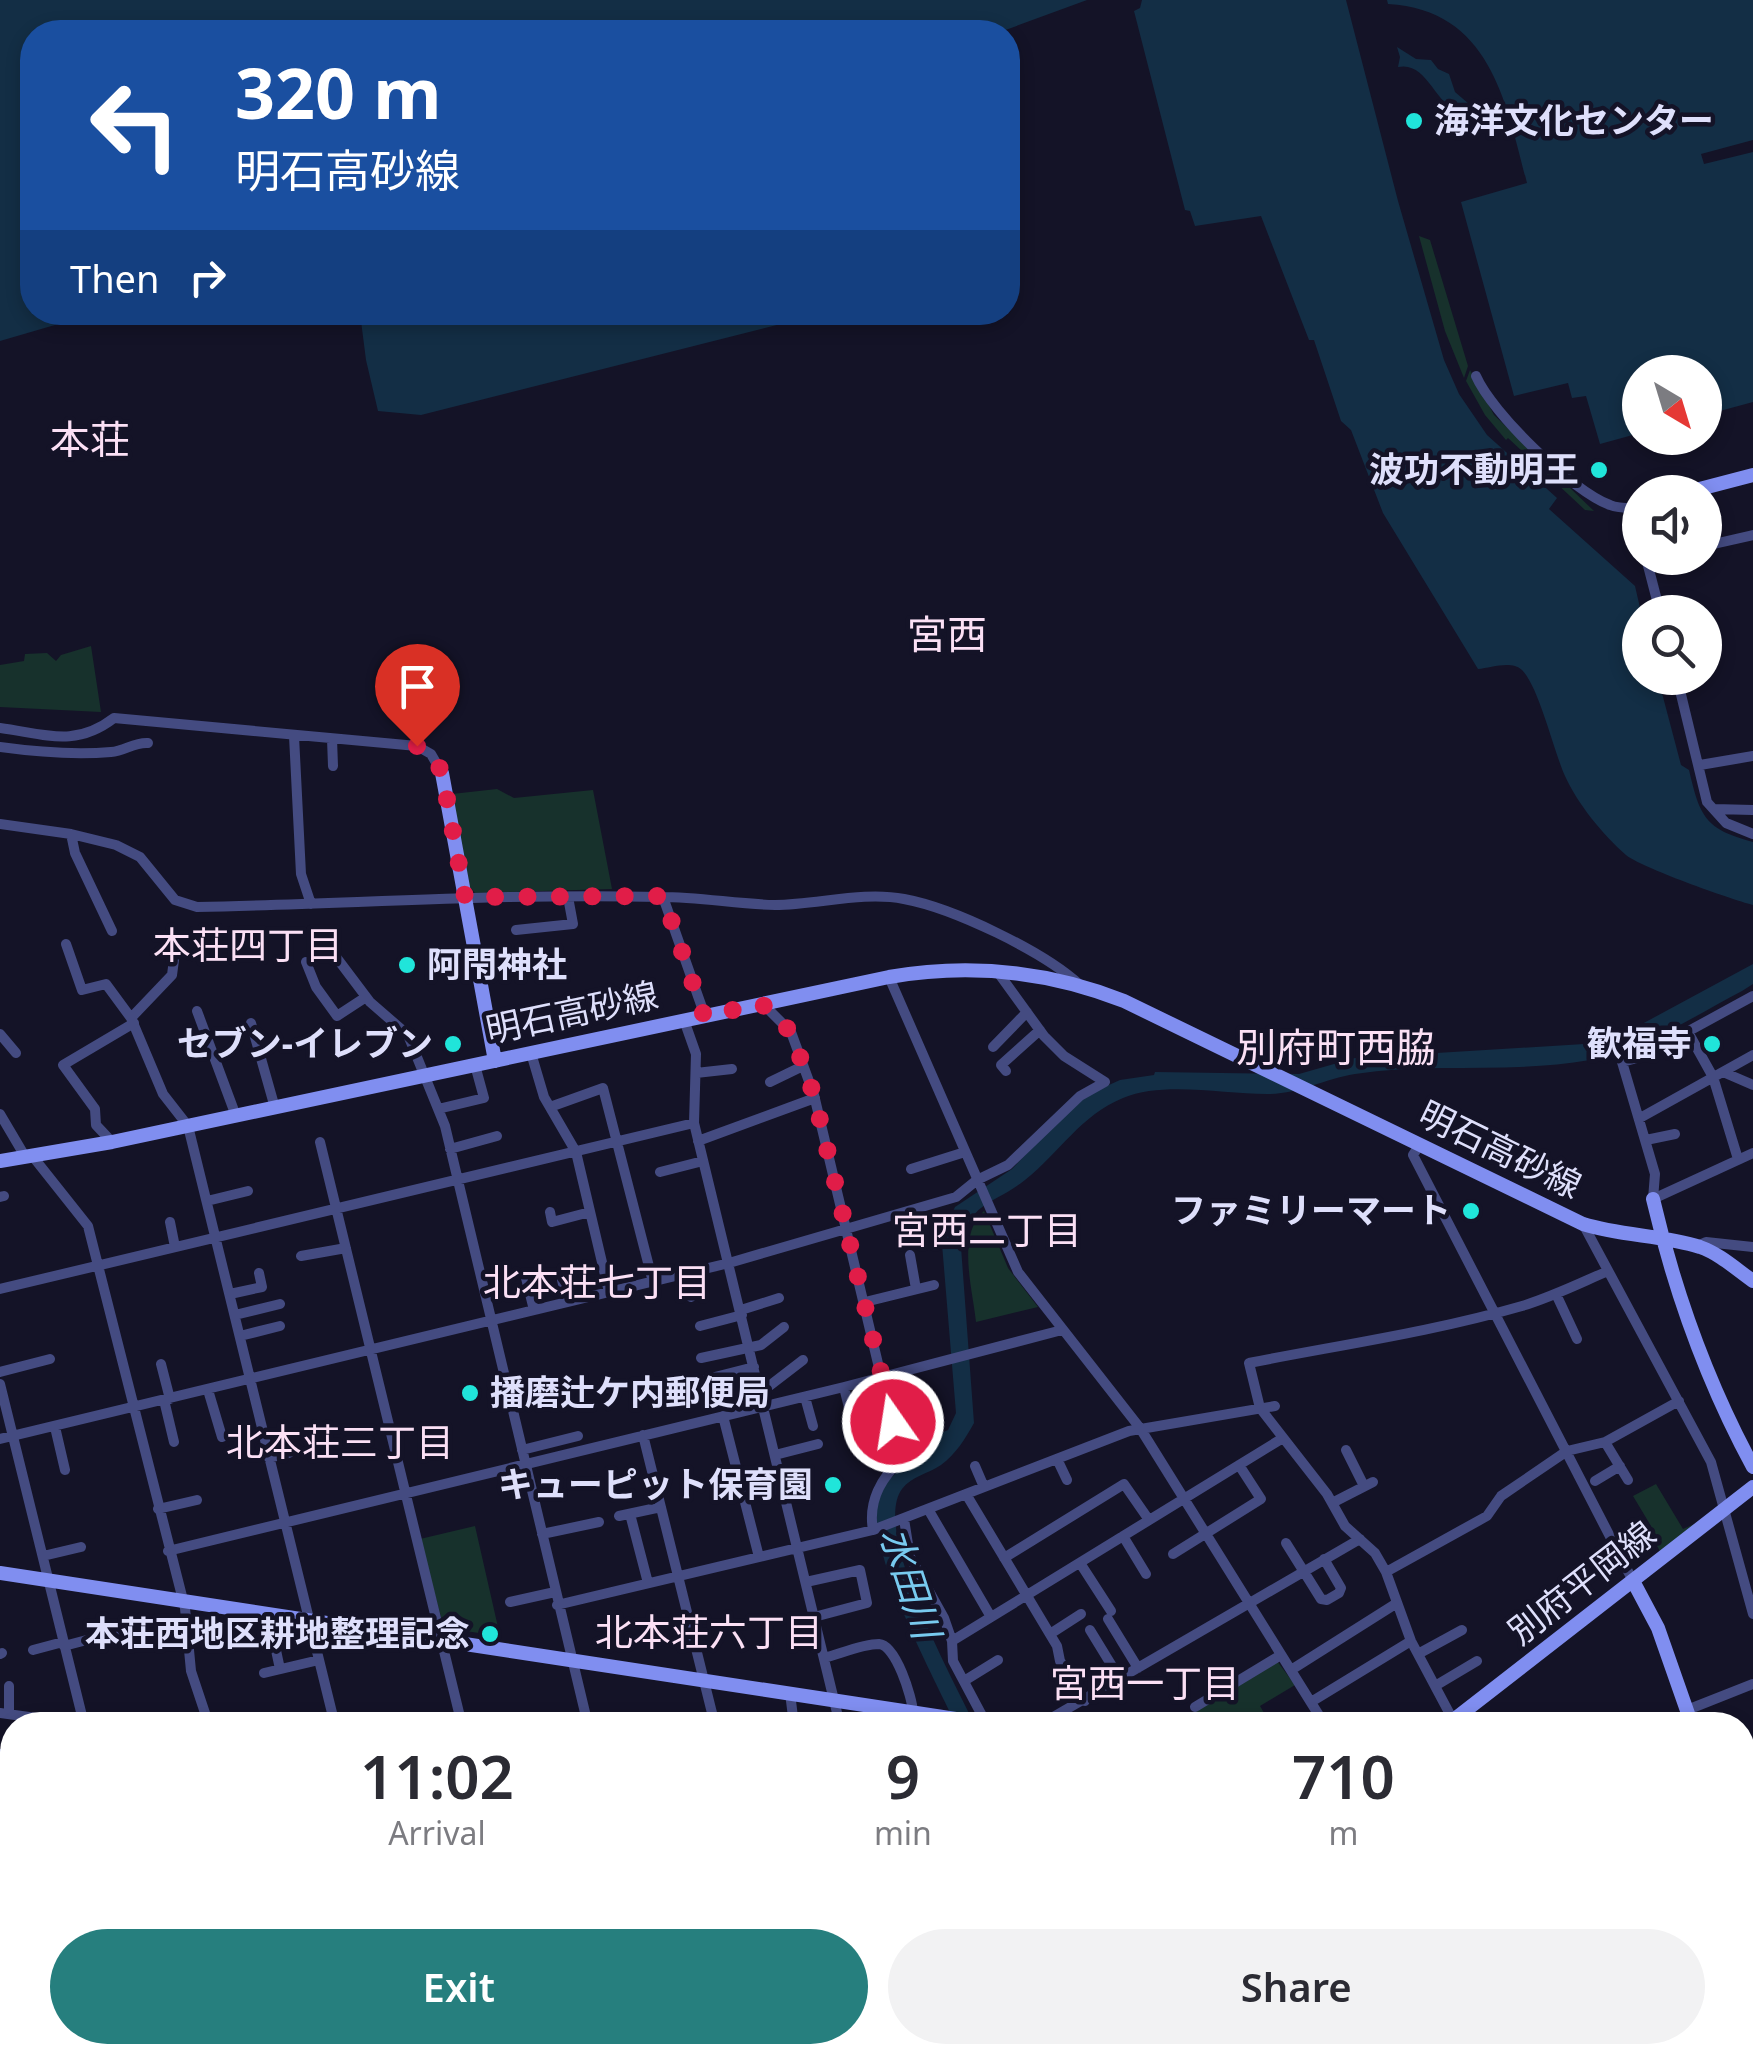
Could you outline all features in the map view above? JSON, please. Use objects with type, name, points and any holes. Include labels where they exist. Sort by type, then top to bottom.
[{"type":"main road","points":[[1722,483],[1753,474]]},
{"type":"main road","points":[[442,772],[494,1060]]},
{"type":"main road","name":"明石高砂線","points":[[0,1161],[112,1142],[889,977],[961,969],[997,971],[1080,985],[1152,1013],[1583,1224],[1698,1246],[1753,1282]]},
{"type":"main road","points":[[1653,1198],[1663,1241],[1711,1385],[1753,1467]]},
{"type":"main road","name":"別府平岡線","points":[[1464,1712],[1753,1487]]},
{"type":"main road","points":[[0,1572],[790,1693],[876,1712]]},
{"type":"main road","points":[[1633,1581],[1658,1628],[1688,1712]]},
{"type":"street","points":[[1476,376],[1504,421],[1580,487],[1614,508],[1622,508]]},
{"type":"street","points":[[1722,542],[1753,535]]},
{"type":"street","points":[[1682,695],[1707,802],[1726,822],[1753,834]]},
{"type":"street","points":[[0,728],[74,738],[96,732],[114,718],[417,746],[431,754],[442,772]]},
{"type":"street","points":[[294,736],[302,874],[311,904]]},
{"type":"street","points":[[332,739],[333,766]]},
{"type":"street","points":[[0,748],[116,752],[136,742],[148,742]]},
{"type":"street","points":[[1700,765],[1753,756]]},
{"type":"street","points":[[1713,809],[1753,810]]},
{"type":"street","points":[[0,824],[71,834],[116,846],[140,857],[175,900],[197,908],[465,897],[663,896],[776,905],[900,898],[946,911],[999,936],[1062,968],[1080,985]]},
{"type":"street","points":[[71,834],[112,931]]},
{"type":"street","points":[[663,896],[704,1016]]},
{"type":"street","points":[[516,930],[572,924],[568,897]]},
{"type":"street","points":[[318,933],[366,997],[408,1036],[438,1110],[585,1712]]},
{"type":"street","points":[[112,1142],[96,1124],[95,1108],[63,1065],[132,1020],[172,976],[177,936]]},
{"type":"street","points":[[66,944],[82,990],[106,984],[132,1020],[164,1094],[188,1126],[332,1712]]},
{"type":"street","points":[[306,962],[316,987],[338,1016],[366,997]]},
{"type":"street","points":[[6,1438],[686,1274],[956,1197],[977,1180],[1008,1165],[1080,1096],[1104,1082],[1064,1056],[997,971]]},
{"type":"street","points":[[889,977],[1018,1272],[1140,1428],[1317,1712]]},
{"type":"street","points":[[1753,996],[1641,1057],[1622,1062],[1655,1174],[1653,1198],[1753,1153]]},
{"type":"street","points":[[762,1004],[791,1032],[815,1098],[902,1460],[880,1485],[872,1514],[873,1530]]},
{"type":"street","points":[[198,1011],[199,1030],[236,1116]]},
{"type":"street","points":[[993,1047],[1027,1012]]},
{"type":"street","points":[[684,1020],[696,1054],[694,1123],[698,1142],[837,1712]]},
{"type":"street","points":[[251,1023],[276,1108]]},
{"type":"street","points":[[1009,1064],[1040,1030]]},
{"type":"street","points":[[1688,1032],[1718,1075],[1738,1159]]},
{"type":"street","points":[[1,1037],[16,1053]]},
{"type":"street","points":[[530,1053],[550,1107],[576,1152],[608,1292]]},
{"type":"street","points":[[1640,1118],[1753,1055]]},
{"type":"street","points":[[438,1110],[484,1098],[475,1065]]},
{"type":"street","points":[[770,1082],[803,1066]]},
{"type":"street","points":[[696,1074],[732,1069]]},
{"type":"street","points":[[1718,1075],[1753,1086]]},
{"type":"street","points":[[550,1107],[603,1088],[653,1282]]},
{"type":"street","points":[[698,1142],[815,1098]]},
{"type":"street","points":[[0,1114],[30,1158],[88,1226],[183,1602],[191,1671],[205,1712]]},
{"type":"street","points":[[0,1289],[694,1123]]},
{"type":"street","points":[[1646,1140],[1675,1134]]},
{"type":"street","points":[[450,1148],[498,1136]]},
{"type":"street","points":[[320,1142],[459,1712]]},
{"type":"street","points":[[1420,1144],[1413,1155],[1633,1581]]},
{"type":"street","points":[[911,1169],[965,1152]]},
{"type":"street","points":[[660,1172],[703,1161]]},
{"type":"street","points":[[207,1201],[248,1191]]},
{"type":"street","points":[[550,1212],[552,1222],[590,1212]]},
{"type":"street","points":[[170,1222],[175,1247]]},
{"type":"street","points":[[1583,1224],[1711,1462],[1753,1614]]},
{"type":"street","points":[[1698,1246],[1706,1242],[1753,1247]]},
{"type":"street","points":[[301,1256],[346,1248]]},
{"type":"street","points":[[910,1255],[916,1290]]},
{"type":"street","points":[[1446,1712],[1411,1641],[1386,1572],[1371,1547],[1345,1526],[1260,1408],[1249,1363],[1398,1336],[1494,1313],[1556,1294],[1608,1271]]},
{"type":"street","points":[[230,1294],[262,1287],[259,1273]]},
{"type":"street","points":[[686,1274],[691,1296]]},
{"type":"street","points":[[526,1278],[534,1310]]},
{"type":"street","points":[[562,1280],[567,1302]]},
{"type":"street","points":[[865,1302],[934,1285]]},
{"type":"street","points":[[1556,1294],[1576,1330]]},
{"type":"street","points":[[700,1326],[779,1298]]},
{"type":"street","points":[[235,1315],[280,1304]]},
{"type":"street","points":[[240,1336],[280,1326]]},
{"type":"street","points":[[701,1358],[761,1345],[784,1327]]},
{"type":"street","points":[[168,1551],[974,1355],[1062,1330]]},
{"type":"street","points":[[0,1372],[50,1359]]},
{"type":"street","points":[[760,1392],[802,1360]]},
{"type":"street","points":[[161,1364],[174,1442]]},
{"type":"street","points":[[707,1379],[754,1367]]},
{"type":"street","points":[[0,1384],[6,1438],[42,1556],[82,1712]]},
{"type":"street","points":[[844,1387],[860,1449]]},
{"type":"street","points":[[208,1390],[222,1438]]},
{"type":"street","points":[[804,1396],[813,1426]]},
{"type":"street","points":[[1386,1572],[1487,1516],[1501,1496],[1567,1452],[1605,1442],[1678,1401]]},
{"type":"street","points":[[558,1606],[873,1530],[1140,1428],[1275,1406]]},
{"type":"street","points":[[723,1416],[759,1557]]},
{"type":"street","points":[[55,1427],[65,1470]]},
{"type":"street","points":[[643,1435],[712,1712]]},
{"type":"street","points":[[522,1450],[578,1436]]},
{"type":"street","points":[[952,1641],[1283,1438]]},
{"type":"street","points":[[1605,1442],[1628,1480]]},
{"type":"street","points":[[775,1455],[818,1444]]},
{"type":"street","points":[[269,1458],[289,1453]]},
{"type":"street","points":[[1057,1459],[1067,1480]]},
{"type":"street","points":[[1332,1503],[1369,1484],[1347,1459]]},
{"type":"street","points":[[1173,1554],[1261,1498],[1239,1465]]},
{"type":"street","points":[[975,1466],[984,1487]]},
{"type":"street","points":[[1595,1482],[1620,1466]]},
{"type":"street","points":[[1004,1558],[1124,1484],[1149,1520]]},
{"type":"street","points":[[744,1497],[783,1488]]},
{"type":"street","points":[[966,1494],[1057,1646],[1060,1661],[1084,1701]]},
{"type":"street","points":[[158,1509],[197,1500]]},
{"type":"street","points":[[648,1583],[624,1515],[661,1507]]},
{"type":"street","points":[[928,1509],[991,1617]]},
{"type":"street","points":[[904,1518],[910,1557],[944,1618],[952,1641],[953,1661],[983,1712]]},
{"type":"street","points":[[542,1534],[598,1522]]},
{"type":"street","points":[[944,1536],[958,1528]]},
{"type":"street","points":[[1123,1536],[1146,1574]]},
{"type":"street","points":[[1063,1712],[1360,1538]]},
{"type":"street","points":[[1286,1544],[1321,1599],[1327,1600],[1340,1594],[1340,1588],[1324,1560]]},
{"type":"street","points":[[42,1556],[81,1547]]},
{"type":"street","points":[[1080,1562],[1138,1668]]},
{"type":"street","points":[[806,1582],[860,1570],[868,1603],[814,1617]]},
{"type":"street","points":[[510,1602],[554,1592]]},
{"type":"street","points":[[1290,1670],[1397,1603]]},
{"type":"street","points":[[268,1614],[280,1669]]},
{"type":"street","points":[[1050,1634],[1080,1614]]},
{"type":"street","points":[[1090,1630],[1120,1679]]},
{"type":"street","points":[[1418,1654],[1462,1630]]},
{"type":"street","points":[[33,1650],[118,1632]]},
{"type":"street","points":[[1311,1702],[1411,1641]]},
{"type":"street","points":[[824,1658],[881,1644],[890,1648],[906,1669],[913,1712]]},
{"type":"street","points":[[1195,1708],[1281,1655]]},
{"type":"street","points":[[264,1673],[319,1660]]},
{"type":"street","points":[[964,1681],[998,1660]]},
{"type":"street","points":[[1435,1686],[1477,1662]]},
{"type":"street","points":[[1700,1712],[1753,1684]]},
{"type":"street","points":[[4,1712],[8,1686]]},
{"type":"street","points":[[790,1693],[792,1712]]},
{"type":"green space","points":[[1419,236],[1430,240],[1468,366],[1464,378],[1445,331]]},
{"type":"green space","points":[[1470,370],[1494,415],[1594,511],[1585,510],[1506,440],[1485,415],[1466,381]]},
{"type":"green space","points":[[91,646],[101,712],[0,707],[0,665],[24,661],[25,654],[47,653],[56,661],[61,655]]},
{"type":"green space","points":[[497,789],[514,798],[593,790],[612,889],[475,893],[470,887],[452,794]]},
{"type":"green space","points":[[984,1211],[1008,1268],[1038,1307],[976,1322],[968,1248],[975,1221]]},
{"type":"green space","points":[[1656,1484],[1683,1529],[1699,1522],[1661,1553],[1656,1544],[1660,1541],[1633,1496]]},
{"type":"green space","points":[[475,1526],[500,1636],[444,1628],[420,1539]]},
{"type":"green space","points":[[1277,1661],[1295,1685],[1260,1706],[1263,1712],[1195,1712]]},
{"type":"water","points":[[0,0],[1087,0],[1020,25],[1020,20],[20,20],[20,325],[55,325],[0,341]]},
{"type":"water","points":[[1142,0],[1346,0],[1398,201],[1444,360],[1459,394],[1487,435],[1557,498],[1549,509],[1635,586],[1637,595],[1622,595],[1622,695],[1662,695],[1681,765],[1689,770],[1701,810],[1724,832],[1753,842],[1753,905],[1666,875],[1626,855],[1591,818],[1570,786],[1534,690],[1522,670],[1507,665],[1478,669],[1383,513],[1351,430],[1341,421],[1314,340],[1309,340],[1261,216],[1195,226],[1190,211],[1185,210],[1134,11],[1140,8]]},
{"type":"water","points":[[1387,0],[1753,0],[1753,140],[1701,154],[1704,164],[1753,152],[1753,402],[1722,410],[1722,355],[1622,355],[1622,438],[1600,444],[1586,396],[1572,398],[1568,383],[1514,396],[1461,202],[1527,183],[1511,122],[1488,66],[1472,42],[1450,23],[1423,10],[1388,4]]},
{"type":"water","points":[[1397,47],[1416,59],[1431,60],[1449,74],[1455,92],[1469,104],[1467,112],[1461,115],[1452,109],[1416,70],[1398,67]]},
{"type":"water","points":[[362,325],[777,325],[421,415],[378,411]]},
{"type":"water","name":"水田川","points":[[1753,964],[1753,984],[1742,991],[1649,1040],[1590,1060],[1384,1071],[1344,1076],[1279,1093],[1175,1089],[1123,1098],[1095,1114],[1025,1180],[977,1212],[970,1220],[961,1247],[974,1423],[946,1461],[902,1489],[895,1509],[906,1571],[934,1642],[969,1712],[950,1712],[889,1576],[877,1516],[882,1489],[905,1464],[916,1444],[948,1430],[956,1413],[942,1244],[955,1207],[1012,1169],[1068,1110],[1089,1094],[1120,1080],[1155,1072],[1299,1074],[1355,1058],[1584,1044],[1629,1031]]},
{"type":"place","name":"海洋文化センター","points":[[1414,121]]},
{"type":"place","name":"波功不動明王","points":[[1599,470]]},
{"type":"place","name":"阿閇神社","points":[[407,965]]},
{"type":"place","name":"セブン-イレブン","points":[[453,1044]]},
{"type":"place","name":"歓福寺","points":[[1712,1044]]},
{"type":"place","name":"ファミリーマート","points":[[1471,1211]]},
{"type":"place","name":"播磨辻ケ内郵便局","points":[[470,1393]]},
{"type":"place","name":"キューピット保育園","points":[[833,1485]]},
{"type":"place","name":"本荘西地区耕地整理記念","points":[[490,1634]]},
{"type":"district","name":"本荘","points":[[90,440]]},
{"type":"district","name":"宮西","points":[[947,635]]},
{"type":"district","name":"本荘四丁目","points":[[248,946]]},
{"type":"district","name":"別府町西脇","points":[[1336,1048]]},
{"type":"district","name":"宮西二丁目","points":[[987,1231]]},
{"type":"district","name":"北本荘七丁目","points":[[597,1283]]},
{"type":"district","name":"北本荘三丁目","points":[[340,1443]]},
{"type":"district","name":"北本荘六丁目","points":[[709,1633]]},
{"type":"district","name":"宮西一丁目","points":[[1145,1684]]},
{"type":"route","points":[[417,746],[438,761],[442,772],[465,897],[663,896],[704,1016],[762,1004],[791,1032],[814,1095],[893,1422]]}]
